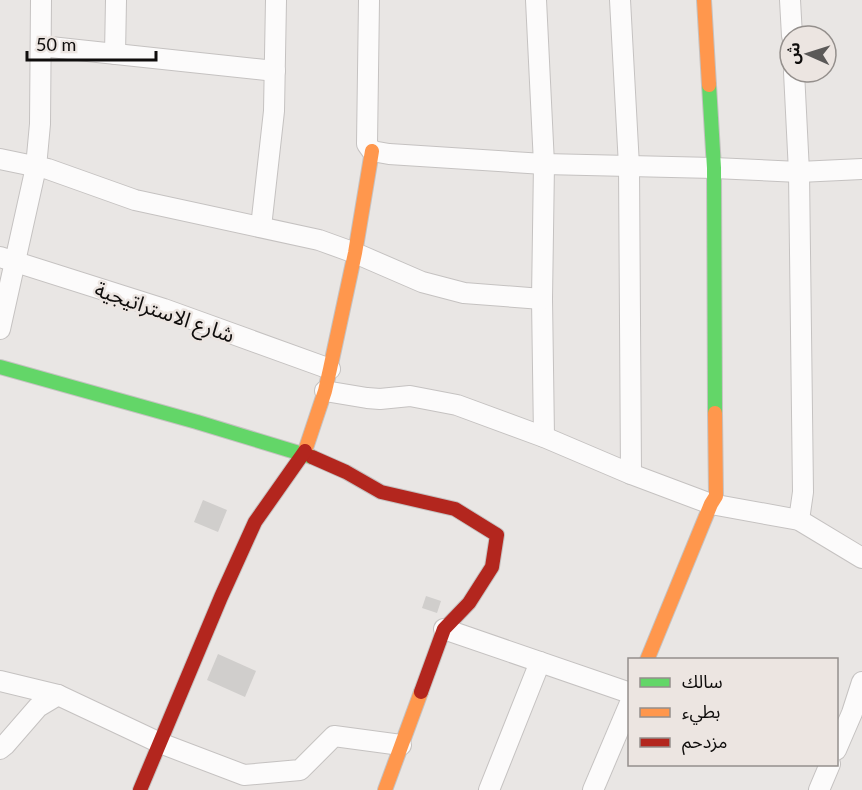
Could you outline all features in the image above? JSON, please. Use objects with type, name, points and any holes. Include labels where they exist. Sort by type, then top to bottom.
[{"type":"street","points":[[0,329],[7,259],[36,167],[40,124],[40,0]]},
{"type":"street","points":[[115,54],[116,0]]},
{"type":"street","points":[[261,227],[274,111],[276,0]]},
{"type":"street","points":[[140,790],[255,522],[304,454],[325,391],[356,253],[372,151],[367,144],[369,0]]},
{"type":"street","points":[[536,0],[544,164],[542,299],[544,437]]},
{"type":"street","points":[[621,0],[629,166],[631,474]]},
{"type":"street","points":[[648,658],[716,496],[714,168],[704,0]]},
{"type":"street","points":[[790,0],[791,24]]},
{"type":"street","points":[[41,46],[275,71]]},
{"type":"street","points":[[795,84],[799,171],[803,492],[799,520]]},
{"type":"street","points":[[372,151],[544,164],[799,171],[862,169]]},
{"type":"street","points":[[0,159],[48,169],[135,200],[319,240],[356,253],[422,282],[464,293],[542,299]]},
{"type":"street","name":"شارع الاستراتيجية","points":[[7,259],[164,309],[330,369]]},
{"type":"street","points":[[0,367],[304,454],[346,472],[381,492],[455,509],[497,535],[492,567],[470,603],[444,629],[385,790]]},
{"type":"street","points":[[325,391],[380,399],[410,396],[457,405],[711,504],[799,520],[862,558]]},
{"type":"street","points":[[444,629],[628,692]]},
{"type":"street","points":[[489,790],[540,662]]},
{"type":"street","points":[[0,681],[58,695],[160,743],[244,775],[300,770],[334,736],[402,745]]},
{"type":"street","points":[[838,748],[862,682]]},
{"type":"street","points":[[0,749],[38,707],[58,695]]},
{"type":"street","points":[[593,790],[628,708]]},
{"type":"street","points":[[819,790],[830,766]]},
{"type":"building","points":[[203,500],[227,510],[218,532],[194,522]]},
{"type":"building","points":[[426,596],[441,601],[437,613],[422,608]]},
{"type":"building","points":[[218,654],[256,671],[245,697],[207,680]]},
{"type":"traffic: fast","points":[[709,85],[714,168],[715,413]]},
{"type":"traffic: fast","points":[[0,367],[312,457]]},
{"type":"traffic: slow","points":[[704,0],[709,85]]},
{"type":"traffic: slow","points":[[305,451],[330,369],[355,253],[372,151]]},
{"type":"traffic: slow","points":[[648,658],[716,496],[715,413]]},
{"type":"traffic: slow","points":[[385,790],[421,692]]},
{"type":"traffic: jam","points":[[140,790],[255,522],[305,451]]},
{"type":"traffic: jam","points":[[312,457],[346,472],[381,492],[455,509],[497,535],[492,567],[469,603],[444,629],[421,692]]}]
